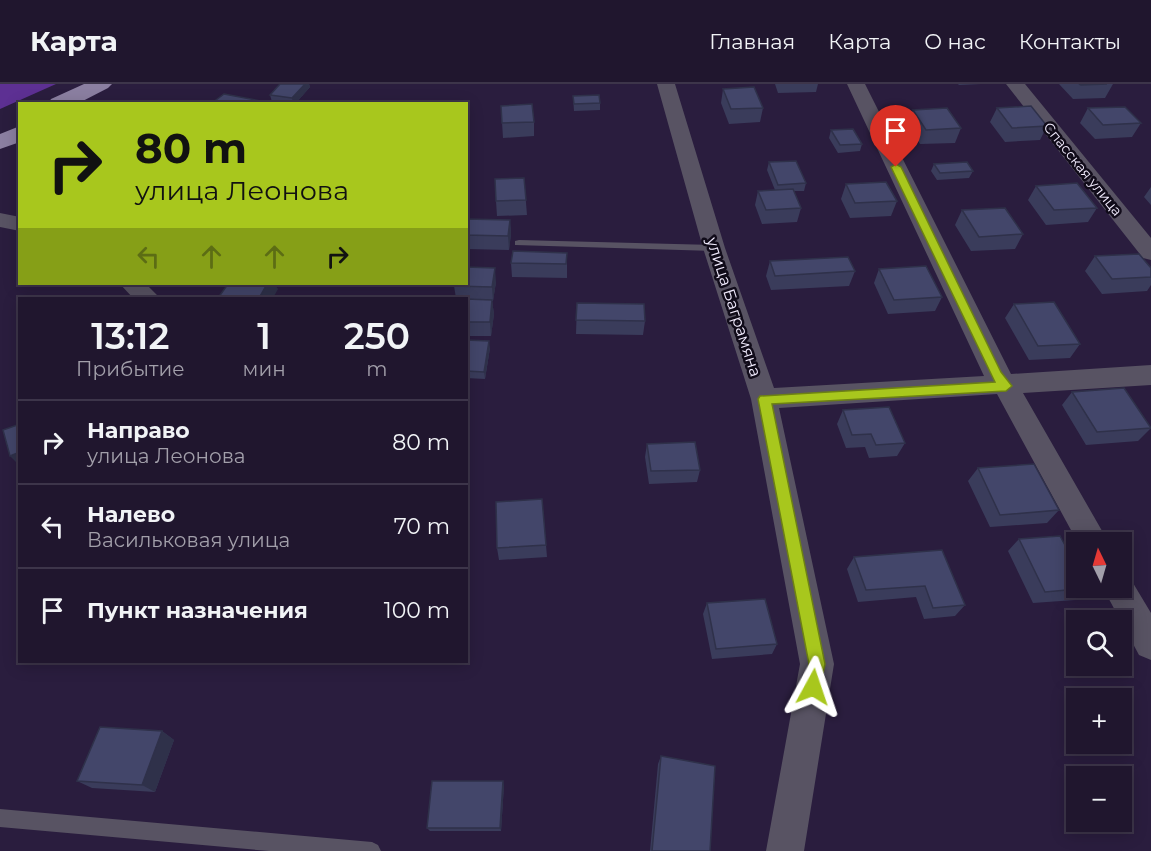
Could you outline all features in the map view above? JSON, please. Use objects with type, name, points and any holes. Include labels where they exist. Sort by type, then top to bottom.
[{"type":"main road","points":[[63,102],[101,84]]},
{"type":"main road","points":[[85,102],[123,84]]},
{"type":"main road","points":[[0,131],[18,123]]},
{"type":"main road","points":[[0,142],[18,134]]},
{"type":"street","name":"улица Баграмяна","points":[[666,84],[714,248],[764,399],[817,664],[785,851]]},
{"type":"street","points":[[856,84],[996,374],[1006,386],[1088,532]]},
{"type":"street","name":"Спасская улица","points":[[1015,84],[1151,253]]},
{"type":"street","points":[[0,220],[18,224]]},
{"type":"street","points":[[132,285],[147,297]]},
{"type":"street","points":[[764,399],[1006,386],[1151,375]]},
{"type":"street","points":[[1125,598],[1151,644]]},
{"type":"lane","points":[[519,243],[714,248]]},
{"type":"lane","points":[[0,818],[372,851]]},
{"type":"shaded area","points":[[0,84],[56,84],[0,109]]},
{"type":"building","points":[[280,84],[305,84],[292,98],[270,95]]},
{"type":"building","points":[[754,87],[763,108],[731,109],[723,89]]},
{"type":"building","points":[[224,94],[261,101],[260,102],[213,102]]},
{"type":"building","points":[[599,95],[600,103],[574,104],[573,96]]},
{"type":"building","points":[[532,104],[534,122],[502,123],[501,106]]},
{"type":"building","points":[[1031,106],[1047,126],[1012,128],[997,108]]},
{"type":"building","points":[[1125,107],[1141,123],[1103,125],[1088,108]]},
{"type":"building","points":[[947,108],[961,128],[926,130],[913,110]]},
{"type":"building","points":[[853,129],[862,144],[840,145],[831,130]]},
{"type":"building","points":[[796,161],[806,183],[778,185],[769,162]]},
{"type":"building","points":[[967,162],[973,171],[940,173],[934,164]]},
{"type":"building","points":[[524,178],[526,200],[496,201],[495,179]]},
{"type":"building","points":[[886,182],[897,201],[855,203],[846,184]]},
{"type":"building","points":[[1077,183],[1097,208],[1054,210],[1036,186]]},
{"type":"building","points":[[793,189],[801,208],[766,210],[758,191]]},
{"type":"building","points":[[1005,208],[1023,234],[979,237],[962,210]]},
{"type":"building","points":[[468,219],[510,220],[508,236],[468,235]]},
{"type":"building","points":[[513,251],[567,253],[566,264],[511,263]]},
{"type":"building","points":[[1139,254],[1151,268],[1151,277],[1112,279],[1095,256]]},
{"type":"building","points":[[848,257],[855,271],[775,276],[770,261]]},
{"type":"building","points":[[926,266],[942,297],[894,300],[879,269]]},
{"type":"building","points":[[468,267],[495,268],[492,287],[454,286],[468,285]]},
{"type":"building","points":[[227,285],[266,285],[260,297],[219,297]]},
{"type":"building","points":[[468,299],[492,300],[490,322],[468,322]]},
{"type":"building","points":[[1054,302],[1080,344],[1038,346],[1014,304]]},
{"type":"building","points":[[577,303],[644,304],[645,321],[576,320]]},
{"type":"building","points":[[468,340],[489,341],[484,372],[468,371]]},
{"type":"building","points":[[1124,388],[1151,428],[1097,432],[1072,392]]},
{"type":"building","points":[[889,407],[905,443],[876,445],[871,434],[852,435],[843,410]]},
{"type":"building","points":[[18,425],[18,453],[10,456],[3,430]]},
{"type":"building","points":[[695,442],[700,470],[651,471],[647,444]]},
{"type":"building","points":[[1034,464],[1059,510],[1000,515],[978,468]]},
{"type":"building","points":[[542,499],[546,545],[497,548],[496,502]]},
{"type":"building","points":[[1060,536],[1066,547],[1066,590],[1045,592],[1019,539]]},
{"type":"building","points":[[942,550],[965,605],[933,608],[925,586],[866,590],[854,557]]},
{"type":"building","points":[[765,599],[777,644],[716,649],[707,603]]},
{"type":"building","points":[[100,727],[162,731],[142,785],[77,781]]},
{"type":"building","points":[[661,756],[715,766],[710,851],[652,851]]},
{"type":"building","points":[[432,781],[503,781],[500,828],[427,828]]},
{"type":"route","points":[[813,687],[817,664],[764,399],[1006,386],[996,374],[896,167]]}]
